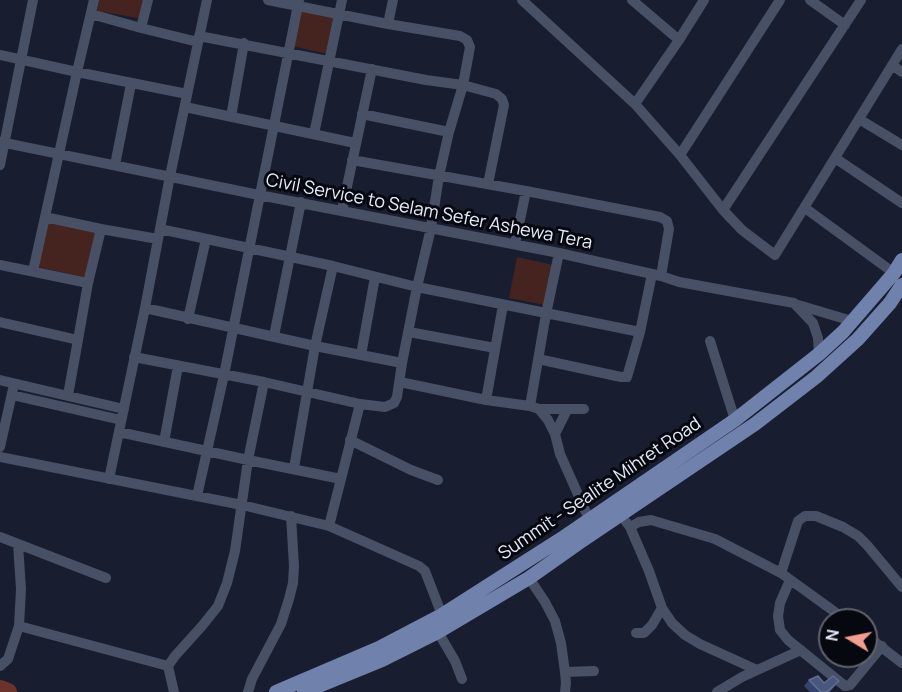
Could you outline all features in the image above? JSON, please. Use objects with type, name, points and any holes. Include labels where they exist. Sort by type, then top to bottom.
[{"type":"main road","name":"Summit - Sealite Mihret Road","points":[[276,692],[379,648],[565,545],[589,519],[735,420],[819,354],[843,332],[894,273],[902,260]]},
{"type":"main road","points":[[304,692],[382,660],[438,632],[529,578],[565,545],[621,515],[755,424],[816,377],[858,339],[890,303],[902,285]]},
{"type":"street","points":[[0,165],[2,142],[33,0]]},
{"type":"street","points":[[33,271],[94,0]]},
{"type":"street","points":[[141,28],[148,0]]},
{"type":"street","points":[[110,478],[207,0]]},
{"type":"street","points":[[134,357],[264,382],[360,404],[385,407],[394,403],[397,397],[417,287],[431,228],[439,176],[463,85],[470,47],[467,40],[460,36],[388,24],[298,3],[268,0]]},
{"type":"street","points":[[314,134],[342,0]]},
{"type":"street","points":[[388,24],[393,0]]},
{"type":"street","points":[[522,0],[635,104],[680,154],[742,231],[775,255],[902,49]]},
{"type":"street","points":[[632,0],[679,40]]},
{"type":"street","points":[[635,104],[704,0]]},
{"type":"street","points":[[680,154],[780,0]]},
{"type":"street","points":[[810,0],[845,25]]},
{"type":"street","points":[[723,210],[861,0]]},
{"type":"street","points":[[197,496],[225,375],[298,3]]},
{"type":"street","points":[[92,14],[141,28],[199,39],[244,43],[463,85],[496,94],[504,105],[488,184]]},
{"type":"street","points":[[231,117],[244,43]]},
{"type":"street","points":[[0,55],[187,94]]},
{"type":"street","points":[[892,65],[902,72]]},
{"type":"street","points":[[342,210],[372,69]]},
{"type":"street","points":[[115,165],[131,84]]},
{"type":"street","points":[[185,107],[355,143]]},
{"type":"street","points":[[362,114],[449,132]]},
{"type":"street","points":[[859,119],[902,145]]},
{"type":"street","name":"Civil Service to Selam Sefer Ashewa Tera","points":[[2,142],[259,195],[560,253],[679,282],[794,303],[852,321]]},
{"type":"street","points":[[835,158],[902,203]]},
{"type":"street","points":[[352,160],[526,191],[660,217],[667,221],[669,229],[627,377],[538,359]]},
{"type":"street","points":[[515,244],[526,191]]},
{"type":"street","points":[[274,336],[301,202]]},
{"type":"street","points":[[805,208],[894,273]]},
{"type":"street","points":[[45,217],[101,229],[206,239],[333,266],[417,287],[640,332]]},
{"type":"street","points":[[68,395],[88,282],[101,229]]},
{"type":"street","points":[[188,319],[206,239]]},
{"type":"street","points":[[560,253],[538,359],[535,407],[548,420],[555,434],[560,454],[589,519]]},
{"type":"street","points":[[0,265],[88,282]]},
{"type":"street","points":[[294,468],[306,391],[333,266]]},
{"type":"street","points":[[361,355],[375,277]]},
{"type":"street","points":[[794,303],[813,323],[818,338],[819,354]]},
{"type":"street","points":[[486,400],[503,305]]},
{"type":"street","points":[[145,308],[402,363]]},
{"type":"street","points":[[0,322],[78,340]]},
{"type":"street","points":[[408,332],[495,348]]},
{"type":"street","points":[[710,340],[735,420]]},
{"type":"street","points":[[164,442],[178,366]]},
{"type":"street","points":[[0,380],[68,395],[123,414]]},
{"type":"street","points":[[174,692],[168,666],[218,606],[227,583],[235,551],[248,460],[264,382]]},
{"type":"street","points":[[400,382],[486,400],[567,410],[584,409]]},
{"type":"street","points":[[0,447],[14,383]]},
{"type":"street","points":[[12,395],[123,414]]},
{"type":"street","points":[[329,526],[360,404]]},
{"type":"street","points":[[555,434],[567,410]]},
{"type":"street","points":[[119,432],[340,478]]},
{"type":"street","points":[[350,440],[411,470],[438,480]]},
{"type":"street","points":[[0,457],[242,505],[329,526],[419,566],[425,572],[442,615]]},
{"type":"street","points":[[621,515],[630,527],[662,608],[672,623],[685,635],[700,644],[757,670]]},
{"type":"street","points":[[248,692],[252,679],[281,624],[293,583],[291,516]]},
{"type":"street","points":[[882,646],[850,685],[845,686],[788,640],[780,630],[778,616],[780,603],[798,521],[805,516],[816,516],[858,536],[902,587]]},
{"type":"street","points":[[630,527],[639,522],[651,520],[715,539],[786,576],[830,608]]},
{"type":"street","points":[[0,537],[106,578]]},
{"type":"street","points":[[0,666],[8,659],[19,626],[21,589],[18,544]]},
{"type":"street","points":[[529,578],[555,621],[561,643],[565,692]]},
{"type":"street","points":[[636,633],[644,633],[652,626],[662,608]]},
{"type":"street","points":[[19,626],[168,666]]},
{"type":"street","points":[[438,632],[455,661],[462,679]]},
{"type":"street","points":[[878,643],[902,663]]},
{"type":"street","points":[[717,692],[732,688],[757,670],[801,650]]},
{"type":"street","points":[[565,672],[594,670]]},
{"type":"shaded area","points":[[99,0],[146,0],[144,19],[97,11]]},
{"type":"shaded area","points":[[298,8],[336,15],[328,54],[292,46]]},
{"type":"shaded area","points":[[48,215],[98,225],[86,277],[36,267]]},
{"type":"shaded area","points":[[517,257],[553,265],[545,305],[509,298]]},
{"type":"building","points":[[818,676],[824,683],[833,676],[839,681],[827,692],[821,692],[809,680]]},
{"type":"waterway","points":[[0,689],[8,692]]}]
